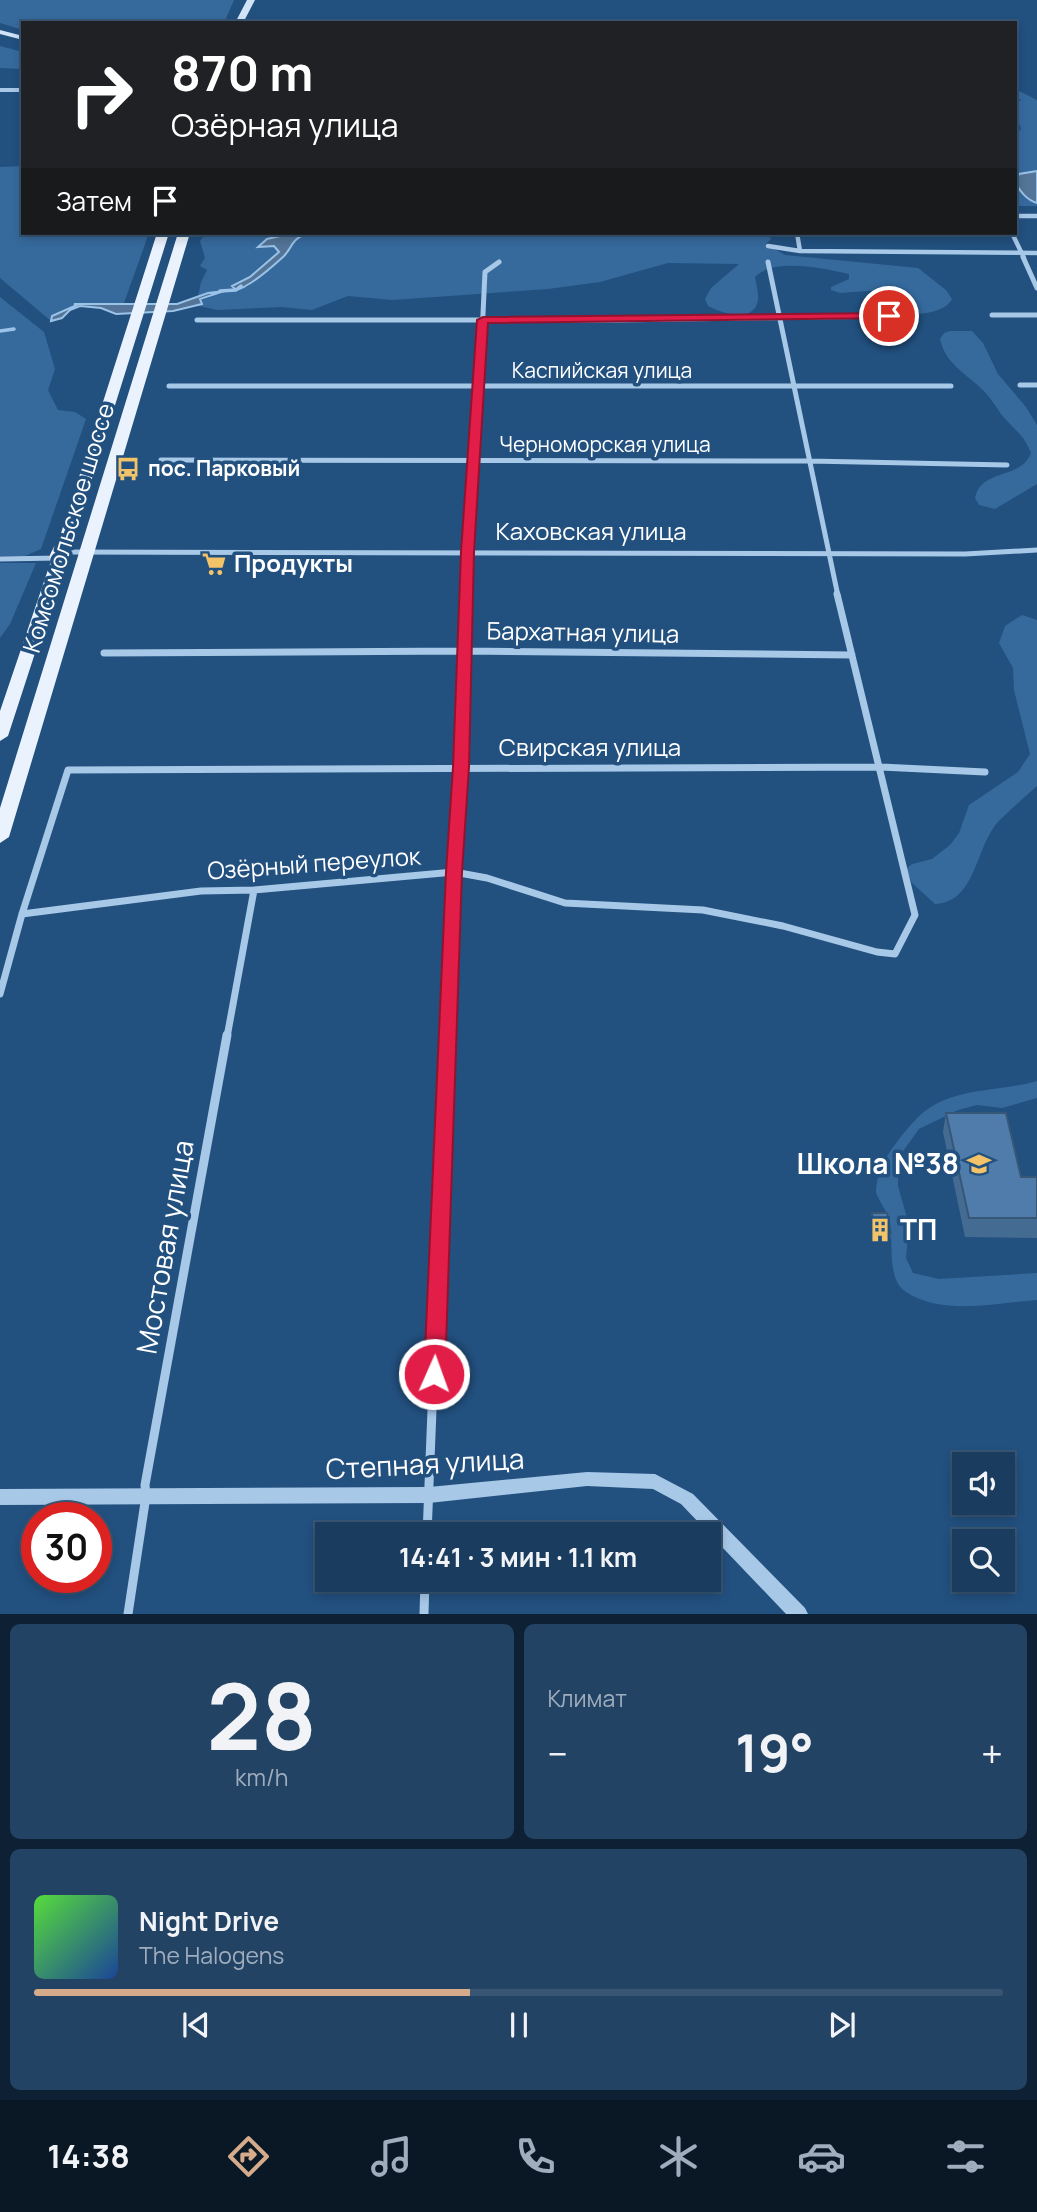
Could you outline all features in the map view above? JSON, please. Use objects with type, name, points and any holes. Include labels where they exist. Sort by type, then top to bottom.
[{"type":"main road","points":[[240,21],[252,0]]},
{"type":"main road","points":[[247,21],[252,0]]},
{"type":"main road","points":[[0,26],[21,32]]},
{"type":"main road","points":[[0,32],[21,37]]},
{"type":"main road","name":"Комсомольское шоссе","points":[[0,736],[61,555],[162,235]]},
{"type":"main road","name":"Комсомольское шоссе","points":[[0,837],[92,552],[183,235]]},
{"type":"street","points":[[0,90],[21,90]]},
{"type":"street","points":[[1017,216],[1037,216]]},
{"type":"street","points":[[797,235],[800,251]]},
{"type":"street","points":[[1013,235],[1037,288]]},
{"type":"street","points":[[768,246],[800,251],[1037,253]]},
{"type":"street","points":[[428,1522],[454,872],[461,767],[467,552],[485,272],[499,262]]},
{"type":"street","points":[[768,262],[827,552],[881,767]]},
{"type":"street","points":[[992,315],[1037,315]]},
{"type":"street","points":[[197,320],[889,316]]},
{"type":"street","points":[[1020,385],[1037,384]]},
{"type":"street","name":"Каспийская улица","points":[[169,386],[951,386]]},
{"type":"street","name":"Черноморская улица","points":[[161,460],[1007,464]]},
{"type":"street","name":"Каховская улица","points":[[0,559],[126,551],[965,554],[1037,550]]},
{"type":"street","name":"Бархатная улица","points":[[104,653],[464,651],[852,654]]},
{"type":"street","name":"Свирская улица","points":[[22,914],[68,770],[881,767],[985,772]]},
{"type":"street","name":"Озёрный переулок","points":[[22,914],[201,891],[254,890],[454,872],[487,878],[565,903],[703,910],[783,926],[877,952],[895,954],[915,915],[881,767]]},
{"type":"street","name":"Мостовая улица","points":[[128,1614],[146,1496],[145,1485],[254,890]]},
{"type":"street","points":[[0,994],[22,914]]},
{"type":"street","name":"Степная улица","points":[[0,1497],[429,1495],[587,1479],[655,1482],[687,1499],[799,1614]]},
{"type":"street","points":[[424,1614],[425,1592]]},
{"type":"shaded area","points":[[0,0],[234,0],[225,21],[21,21],[21,29],[0,23]]},
{"type":"shaded area","points":[[0,46],[21,51],[21,69],[0,68]]},
{"type":"shaded area","points":[[1017,90],[1037,100],[1037,171],[1019,174],[1031,201],[1037,203],[1037,206],[1017,206],[1017,131],[1021,130],[1017,123],[1017,102],[1021,100],[1017,97]]},
{"type":"shaded area","points":[[21,166],[21,235],[148,235],[124,303],[79,304],[52,316],[51,321],[0,278],[0,167]]},
{"type":"shaded area","points":[[1037,171],[1037,203],[1024,195],[1019,188],[1019,174]]},
{"type":"shaded area","points":[[204,235],[281,235],[275,236],[261,247],[274,246],[279,252],[250,277],[233,286],[247,287],[283,258],[289,246],[304,235],[769,235],[771,239],[766,244],[785,255],[918,268],[946,290],[952,299],[939,310],[928,313],[895,312],[879,304],[885,294],[881,290],[840,293],[831,290],[831,287],[849,279],[849,274],[814,267],[787,266],[774,267],[755,277],[758,300],[755,307],[750,312],[736,315],[708,306],[705,299],[711,288],[739,264],[668,263],[600,282],[548,289],[392,300],[348,296],[312,310],[281,307],[217,310],[195,305],[213,296],[198,297],[207,270],[200,266],[205,258],[200,241]]},
{"type":"shaded area","points":[[304,235],[267,271],[236,290],[232,286],[250,277],[279,252],[274,246],[258,247],[267,239]]},
{"type":"shaded area","points":[[224,291],[200,299],[202,304],[173,311],[116,314],[101,308],[80,306],[70,310],[62,318],[51,321],[52,316],[77,305],[74,304],[177,304],[208,293]]},
{"type":"shaded area","points":[[0,297],[44,332],[55,369],[48,390],[58,410],[75,412],[86,419],[41,549],[25,556],[0,556]]},
{"type":"shaded area","points":[[972,331],[983,343],[998,374],[1026,407],[1037,425],[1037,484],[995,509],[979,505],[975,498],[979,489],[985,482],[1019,467],[1031,453],[1021,436],[985,392],[947,355],[940,339],[944,333]]},
{"type":"shaded area","points":[[0,563],[36,563],[10,624],[0,638]]},
{"type":"shaded area","points":[[1022,615],[1037,620],[1037,786],[997,823],[967,884],[959,894],[949,901],[935,904],[912,883],[906,869],[912,864],[932,859],[950,845],[959,833],[969,805],[1018,772],[1030,754],[1014,690],[1013,668],[999,643],[1005,626]]},
{"type":"shaded area","points":[[1037,1081],[1037,1098],[1002,1108],[977,1105],[958,1110],[919,1129],[898,1158],[898,1186],[909,1225],[906,1258],[913,1273],[939,1279],[1037,1273],[1037,1300],[952,1306],[936,1304],[906,1292],[895,1277],[888,1216],[876,1192],[882,1165],[913,1122],[938,1103],[965,1094]]},
{"type":"building","name":"Школа №38","points":[[946,1113],[1006,1113],[1021,1177],[1037,1177],[1037,1218],[969,1218]]},
{"type":"building","points":[[872,1213],[887,1213],[891,1234],[875,1233]]},
{"type":"waterway","points":[[220,291],[236,290],[241,286]]},
{"type":"waterway","points":[[0,331],[14,329]]},
{"type":"place","name":"пос. Парковый","points":[[128,469]]},
{"type":"place","name":"Продукты","points":[[214,564]]},
{"type":"place","name":"Школа №38","points":[[979,1164]]},
{"type":"place","name":"ТП","points":[[880,1230]]},
{"type":"route","points":[[434,1374],[454,872],[461,767],[467,552],[483,320],[889,316]]}]
